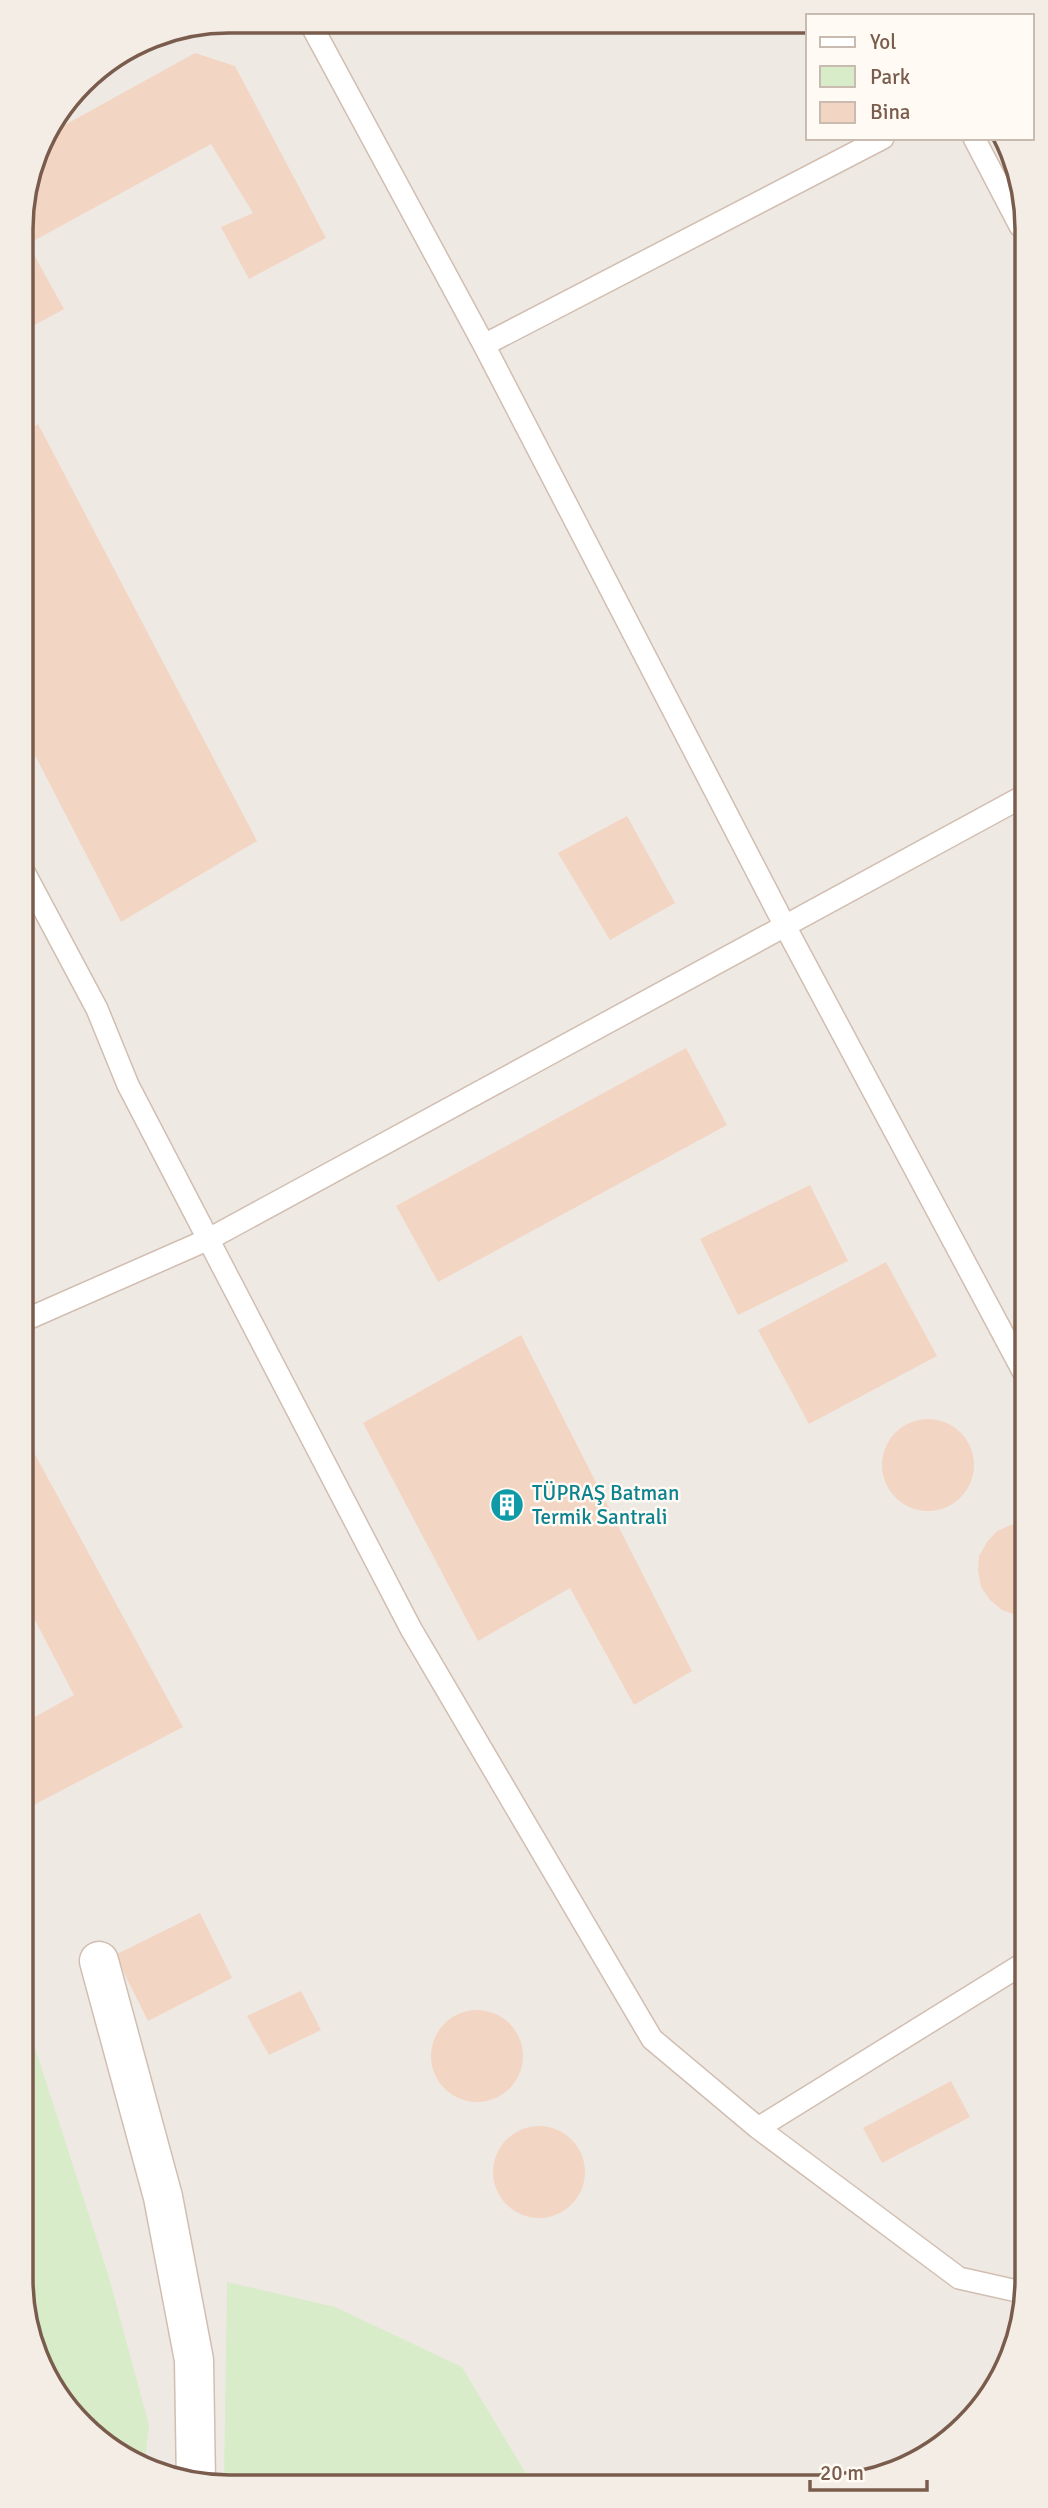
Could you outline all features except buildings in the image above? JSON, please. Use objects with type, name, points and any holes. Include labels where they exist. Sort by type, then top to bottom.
[{"type":"street","points":[[99,1961],[163,2196],[194,2360],[196,2472]]},
{"type":"lane","points":[[315,33],[484,345],[785,926],[1014,1355]]},
{"type":"lane","points":[[484,345],[879,140]]},
{"type":"lane","points":[[975,140],[1014,214]]},
{"type":"lane","points":[[33,1316],[209,1239],[1015,801]]},
{"type":"lane","points":[[34,892],[97,1009],[128,1085],[411,1629],[652,2039],[758,2128],[959,2278],[1014,2290]]},
{"type":"lane","points":[[758,2128],[1014,1969]]},
{"type":"shaded area","points":[[230,33],[806,33],[806,140],[993,140],[1008,179],[1015,230],[1014,2291],[1011,2317],[1000,2354],[966,2408],[938,2434],[917,2448],[894,2460],[869,2468],[818,2475],[230,2475],[191,2471],[143,2455],[100,2426],[66,2388],[53,2365],[40,2329],[33,2278],[34,217],[40,179],[48,154],[74,110],[100,82],[131,60],[179,40]]},
{"type":"green space","points":[[33,2042],[108,2274],[149,2425],[146,2456],[120,2442],[100,2426],[66,2388],[53,2365],[40,2329],[33,2278]]},
{"type":"green space","points":[[227,2282],[335,2307],[462,2367],[527,2475],[230,2475],[224,2475]]},
{"type":"place","name":"TÜPRAŞ Batman Termik Santrali","points":[[507,1505]]}]
